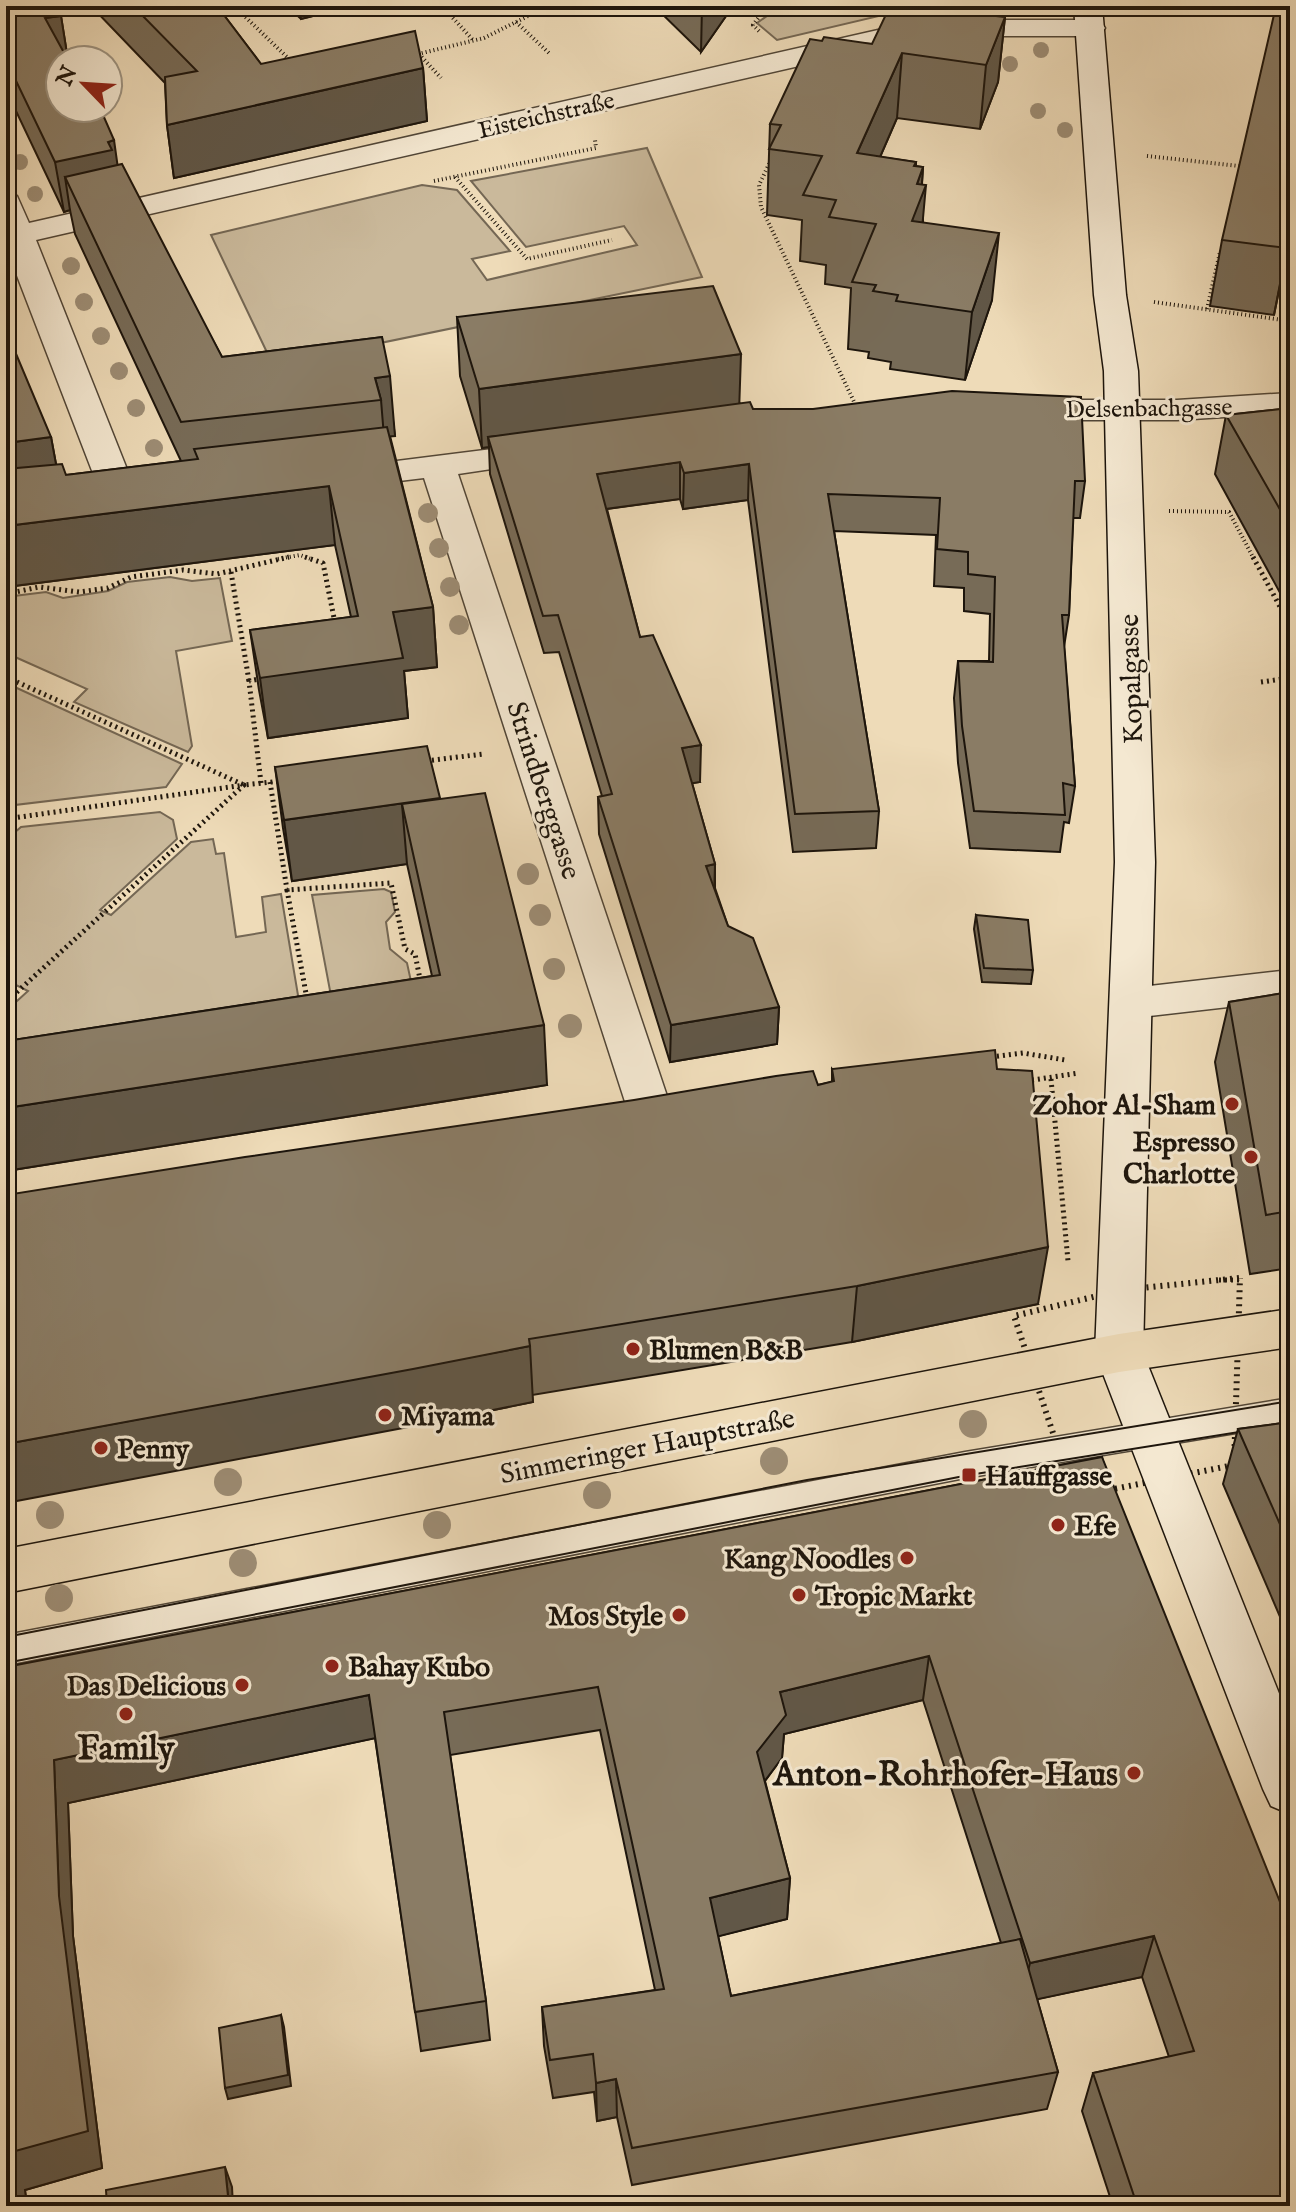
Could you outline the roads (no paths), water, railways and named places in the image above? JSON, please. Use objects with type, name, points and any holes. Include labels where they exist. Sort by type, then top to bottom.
[{"type":"main road","name":"Simmeringer Hauptstraße","points":[[6,1571],[1119,1353],[1290,1328]]},
{"type":"street","name":"Eisteichstraße","points":[[14,237],[878,39],[949,17],[1090,17]]},
{"type":"street","name":"Kopalgasse","points":[[1090,17],[1110,295],[1121,371],[1135,862],[1131,1064],[1119,1353]]},
{"type":"street","points":[[6,203],[14,237],[123,502]]},
{"type":"street","name":"Delsenbachgasse","points":[[992,410],[1122,410],[1290,403]]},
{"type":"street","points":[[311,481],[580,448]]},
{"type":"street","name":"Strindberggasse","points":[[438,467],[651,1114]]},
{"type":"street","points":[[1132,1003],[1290,985]]},
{"type":"street","points":[[604,1121],[697,1109]]},
{"type":"street","points":[[1119,1353],[1290,1789]]},
{"type":"lane","points":[[6,1650],[723,1510],[1290,1411]]},
{"type":"tram line","points":[[6,1637],[807,1480],[1290,1401]]},
{"type":"tram line","points":[[6,1663],[969,1475],[1290,1424]]},
{"type":"place","name":"Zohor Al-Sham","points":[[1232,1104]]},
{"type":"place","name":"Espresso Charlotte","points":[[1251,1157]]},
{"type":"place","name":"Blumen B&B","points":[[633,1349]]},
{"type":"place","name":"Miyama","points":[[385,1415]]},
{"type":"place","name":"Penny","points":[[101,1448]]},
{"type":"place","name":"Hauffgasse","points":[[969,1475]]},
{"type":"place","name":"Efe","points":[[1058,1525]]},
{"type":"place","name":"Kang Noodles","points":[[907,1558]]},
{"type":"place","name":"Tropic Markt","points":[[799,1595]]},
{"type":"place","name":"Mos Style","points":[[679,1615]]},
{"type":"place","name":"Bahay Kubo","points":[[332,1666]]},
{"type":"place","name":"Das Delicious","points":[[242,1685]]},
{"type":"place","name":"Family","points":[[126,1714]]},
{"type":"place","name":"Anton-Rohrhofer-Haus","points":[[1134,1773]]}]
